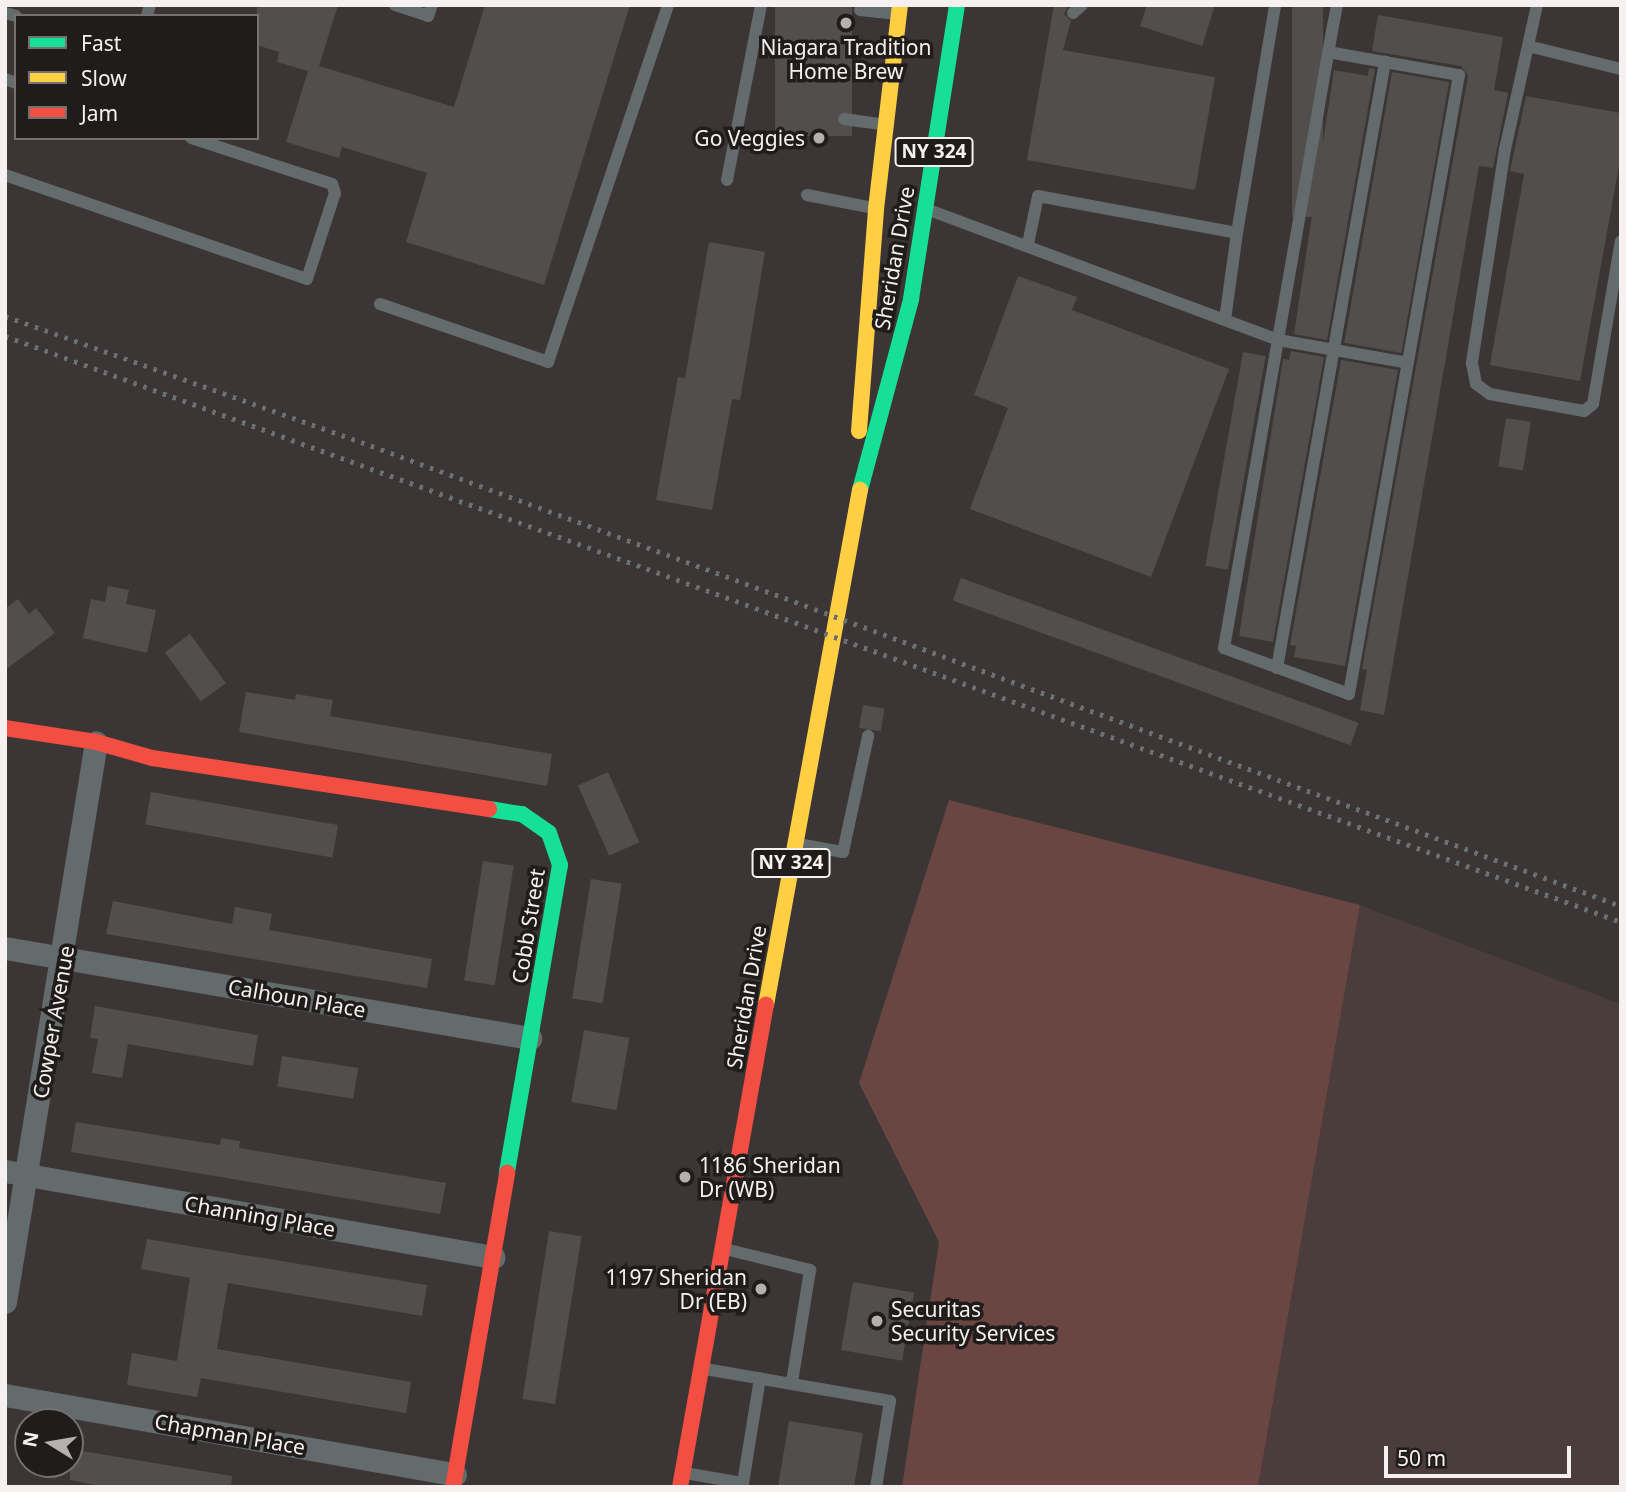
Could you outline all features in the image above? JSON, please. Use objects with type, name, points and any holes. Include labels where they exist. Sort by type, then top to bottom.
[{"type":"main road","name":"Sheridan Drive","points":[[681,1480],[853,515],[911,299],[957,5]]},
{"type":"main road","name":"Sheridan Drive","points":[[853,515],[876,209],[900,10]]},
{"type":"main road","name":"Cobb Street","points":[[5,728],[96,742],[152,758],[522,814],[538,822],[557,848],[560,866],[454,1480]]},
{"type":"street","name":"Cowper Avenue","points":[[5,1302],[16,1173],[64,958],[96,742]]},
{"type":"street","name":"Calhoun Place","points":[[5,948],[530,1038]]},
{"type":"street","name":"Channing Place","points":[[16,1173],[493,1257]]},
{"type":"street","name":"Chapman Place","points":[[5,1395],[454,1480]]},
{"type":"lane","points":[[395,5],[428,16],[432,5]]},
{"type":"lane","points":[[380,304],[548,362],[668,5]]},
{"type":"lane","points":[[727,180],[761,5]]},
{"type":"lane","points":[[1225,319],[1275,5]]},
{"type":"lane","points":[[1328,52],[1458,75],[1349,694],[1224,648],[1328,52],[1337,5]]},
{"type":"lane","points":[[1537,5],[1505,149],[1472,363],[1476,384],[1490,394],[1584,411],[1592,404],[1621,241]]},
{"type":"lane","points":[[860,10],[900,10]]},
{"type":"lane","points":[[1528,46],[1621,69]]},
{"type":"lane","points":[[1277,668],[1385,62]]},
{"type":"lane","points":[[844,119],[886,124]]},
{"type":"lane","points":[[5,175],[307,279],[335,193],[332,184],[232,144],[205,140]]},
{"type":"lane","points":[[807,195],[876,209]]},
{"type":"lane","points":[[1028,244],[1038,196],[1237,233]]},
{"type":"lane","points":[[925,209],[1028,244],[1278,340],[1408,363]]},
{"type":"lane","points":[[795,843],[843,852],[868,736]]},
{"type":"lane","points":[[723,1248],[810,1270],[792,1383]]},
{"type":"lane","points":[[701,1368],[890,1401],[876,1487]]},
{"type":"lane","points":[[681,1480],[743,1485],[760,1378]]},
{"type":"shaded area","points":[[949,800],[1360,905],[1258,1487],[902,1487],[939,1242],[859,1083]]},
{"type":"shaded area","points":[[1360,905],[1621,1004],[1621,1487],[1258,1487]]},
{"type":"building","points":[[257,5],[338,5],[319,66],[454,107],[485,5],[630,5],[544,285],[406,242],[427,173],[342,147],[339,158],[286,142],[308,71],[277,62],[279,52],[259,46]]},
{"type":"building","points":[[775,5],[852,5],[852,136],[775,136]]},
{"type":"building","points":[[1054,5],[1069,5],[1064,14],[1071,21],[1063,50],[1215,77],[1195,190],[1027,160]]},
{"type":"building","points":[[1147,5],[1215,5],[1202,46],[1140,26]]},
{"type":"building","points":[[1292,5],[1323,5],[1323,217],[1292,217]]},
{"type":"building","points":[[1378,15],[1503,37],[1494,90],[1508,93],[1493,168],[1479,166],[1384,715],[1360,710],[1367,670],[1362,669],[1468,76],[1461,66],[1372,51]]},
{"type":"building","points":[[1369,68],[1375,69],[1327,340],[1294,334],[1334,70],[1368,76]]},
{"type":"building","points":[[1392,72],[1449,82],[1401,353],[1344,343]]},
{"type":"building","points":[[1526,96],[1621,113],[1621,155],[1580,381],[1490,365],[1524,174],[1510,171]]},
{"type":"building","points":[[709,242],[765,252],[740,400],[732,399],[712,510],[656,500],[678,377],[685,378]]},
{"type":"building","points":[[1018,276],[1077,297],[1072,310],[1229,369],[1151,577],[970,509],[1008,408],[974,395]]},
{"type":"building","points":[[1291,351],[1324,357],[1273,642],[1239,636],[1283,359],[1289,360]]},
{"type":"building","points":[[1243,352],[1266,356],[1228,570],[1205,566]]},
{"type":"building","points":[[1341,360],[1398,370],[1345,666],[1294,657],[1296,646],[1290,645]]},
{"type":"building","points":[[1506,418],[1531,422],[1523,470],[1498,466]]},
{"type":"building","points":[[961,578],[1358,723],[1350,745],[953,601]]},
{"type":"building","points":[[108,586],[129,590],[126,604],[156,610],[147,653],[83,638],[91,599],[105,602]]},
{"type":"building","points":[[18,599],[29,614],[36,608],[55,633],[5,670],[5,609]]},
{"type":"building","points":[[190,634],[226,683],[201,702],[165,652]]},
{"type":"building","points":[[246,692],[295,700],[296,694],[333,700],[330,716],[552,754],[547,786],[239,732]]},
{"type":"building","points":[[863,705],[885,709],[881,731],[859,728]]},
{"type":"building","points":[[608,772],[639,842],[609,856],[578,785]]},
{"type":"building","points":[[151,792],[338,825],[332,857],[145,824]]},
{"type":"building","points":[[483,861],[514,866],[495,985],[464,981]]},
{"type":"building","points":[[591,879],[622,884],[603,1003],[572,999]]},
{"type":"building","points":[[113,901],[232,924],[235,907],[272,914],[269,930],[432,959],[427,988],[106,934]]},
{"type":"building","points":[[95,1006],[258,1035],[253,1066],[128,1044],[122,1078],[92,1073],[98,1039],[90,1038]]},
{"type":"building","points":[[584,1030],[629,1038],[617,1110],[571,1102]]},
{"type":"building","points":[[282,1056],[358,1068],[353,1099],[277,1087]]},
{"type":"building","points":[[76,1122],[220,1145],[221,1138],[240,1141],[239,1148],[446,1183],[440,1214],[71,1152]]},
{"type":"building","points":[[549,1231],[582,1236],[555,1404],[522,1399]]},
{"type":"building","points":[[147,1239],[427,1285],[422,1316],[228,1283],[217,1349],[411,1382],[406,1413],[201,1378],[197,1397],[127,1385],[132,1353],[177,1361],[190,1278],[141,1269]]},
{"type":"building","name":"Securitas Security Services","points":[[853,1282],[914,1293],[902,1361],[841,1350]]},
{"type":"building","points":[[789,1421],[863,1433],[854,1487],[778,1487]]},
{"type":"building","points":[[84,1451],[232,1476],[231,1487],[105,1487],[70,1480],[84,1478]]},
{"type":"railway","points":[[5,316],[361,442],[1621,906]]},
{"type":"railway","points":[[5,336],[1621,922]]},
{"type":"traffic: fast","points":[[860,490],[911,299],[957,5]]},
{"type":"traffic: fast","points":[[489,809],[522,814],[549,833],[560,865],[507,1173]]},
{"type":"traffic: slow","points":[[859,431],[876,209],[900,5]]},
{"type":"traffic: slow","points":[[766,1005],[860,490]]},
{"type":"traffic: jam","points":[[5,728],[96,742],[152,758],[489,809]]},
{"type":"traffic: jam","points":[[680,1487],[766,1005]]},
{"type":"traffic: jam","points":[[453,1487],[507,1173]]},
{"type":"place","name":"Niagara Tradition Home Brew","points":[[846,23]]},
{"type":"place","name":"Go Veggies","points":[[819,138]]},
{"type":"place","name":"1186 Sheridan Dr (WB)","points":[[685,1177]]},
{"type":"place","name":"1197 Sheridan Dr (EB)","points":[[761,1289]]},
{"type":"place","name":"Securitas Security Services","points":[[877,1321]]}]
